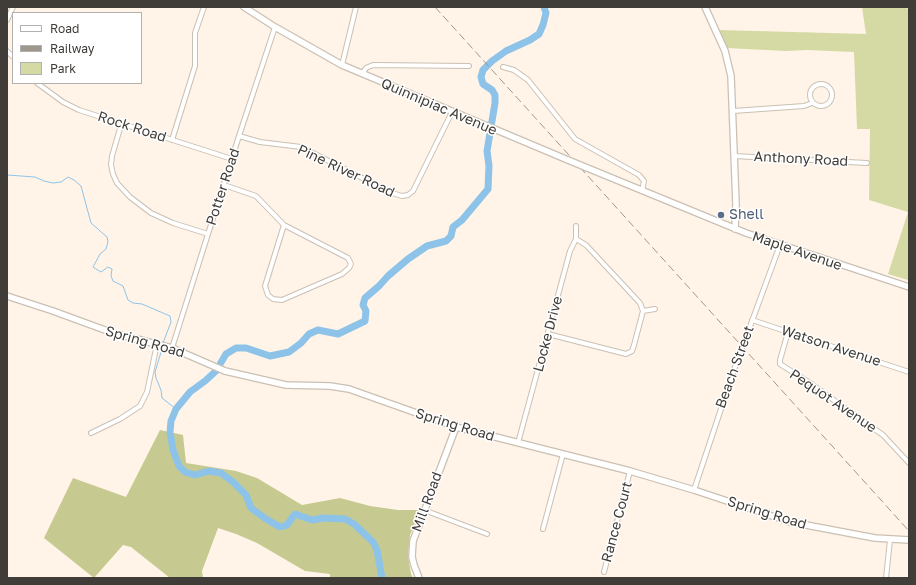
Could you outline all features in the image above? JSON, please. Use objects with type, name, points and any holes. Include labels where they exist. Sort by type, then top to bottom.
[{"type":"street","points":[[7,20],[13,7]]},
{"type":"street","points":[[172,140],[195,66],[195,33],[204,7]]},
{"type":"street","name":"Quinnipiac Avenue","points":[[244,7],[275,27],[342,65],[502,133],[642,190]]},
{"type":"street","points":[[342,65],[356,7]]},
{"type":"street","points":[[705,7],[723,47],[730,68],[736,204],[736,224],[734,229]]},
{"type":"street","name":"Potter Road","points":[[172,348],[275,27]]},
{"type":"street","points":[[362,74],[366,68],[373,65],[469,66]]},
{"type":"street","points":[[503,67],[514,70],[528,80],[575,139],[639,175],[644,181],[642,190]]},
{"type":"street","name":"Rock Road","points":[[38,84],[50,94],[75,108],[121,125],[232,159]]},
{"type":"street","points":[[822,84],[829,88],[832,94],[828,104],[818,107],[812,103],[809,96],[810,92],[815,86],[822,84]]},
{"type":"street","points":[[733,111],[804,106],[812,103]]},
{"type":"street","name":"Pine River Road","points":[[239,136],[260,142],[301,147],[396,195],[402,196],[408,195],[413,191],[452,112]]},
{"type":"street","points":[[121,125],[112,156],[112,170],[117,183],[130,197],[151,213],[174,223],[208,234]]},
{"type":"street","name":"Anthony Road","points":[[734,156],[867,163]]},
{"type":"street","points":[[224,185],[256,196],[284,225],[348,258],[351,264],[349,268],[342,274],[282,300],[273,299],[268,295],[265,286],[284,225]]},
{"type":"street","name":"Maple Avenue","points":[[642,190],[734,229],[909,287]]},
{"type":"street","name":"Locke Drive","points":[[518,443],[570,251],[576,239],[576,226]]},
{"type":"street","points":[[548,334],[626,354],[632,351],[643,311],[640,303],[586,245],[576,239]]},
{"type":"street","name":"Beach Street","points":[[694,490],[737,361],[780,245]]},
{"type":"street","name":"Spring Road","points":[[7,296],[113,333],[172,348],[221,369],[286,385],[330,386],[349,389],[456,427],[630,471],[694,490],[790,522],[875,538],[909,540]]},
{"type":"street","points":[[643,311],[655,310]]},
{"type":"street","name":"Watson Avenue","points":[[752,320],[909,372]]},
{"type":"street","name":"Pequot Avenue","points":[[788,332],[780,364],[883,435],[909,463]]},
{"type":"street","points":[[91,432],[120,419],[140,406],[147,392],[157,344]]},
{"type":"street","name":"Mill Road","points":[[419,578],[414,565],[412,549],[415,536],[456,427]]},
{"type":"street","points":[[543,529],[562,454]]},
{"type":"street","name":"Rance Court","points":[[604,572],[630,471]]},
{"type":"street","points":[[424,510],[487,534]]},
{"type":"street","points":[[886,578],[890,540]]},
{"type":"green space","points":[[862,7],[902,7],[909,9],[908,280],[888,274],[908,212],[869,200],[870,129],[857,129],[854,52],[727,48],[719,30],[866,34]]},
{"type":"green space","points":[[160,430],[183,435],[186,463],[236,471],[257,478],[302,505],[340,498],[370,506],[398,510],[420,510],[410,535],[408,556],[413,578],[330,578],[330,574],[305,571],[257,543],[218,528],[202,571],[203,578],[170,578],[131,547],[123,545],[94,578],[44,538],[73,478],[126,497]]},
{"type":"waterway","points":[[382,578],[377,550],[373,542],[354,524],[345,519],[323,518],[312,520],[295,514],[287,525],[280,527],[251,508],[246,495],[221,473],[209,471],[195,475],[185,472],[179,466],[173,450],[170,432],[171,421],[176,409],[190,392],[216,371],[226,354],[236,348],[246,348],[270,356],[289,352],[301,343],[309,334],[318,330],[338,334],[365,321],[366,311],[363,305],[365,298],[408,259],[427,246],[446,241],[451,236],[453,227],[462,220],[488,189],[489,166],[487,151],[495,95],[492,90],[483,84],[481,77],[483,70],[492,61],[506,51],[530,40],[539,34],[546,13],[544,7]]},
{"type":"waterway","points":[[7,175],[35,177],[53,183],[61,182],[68,177],[81,186],[91,223],[107,237],[108,242],[106,249],[100,254],[93,267],[101,272],[108,267],[112,269],[111,276],[113,281],[123,286],[128,300],[133,303],[142,304],[170,316],[171,322],[163,343]]},
{"type":"waterway","points":[[162,349],[155,372],[156,378],[161,390],[162,398],[176,409]]},
{"type":"railway","points":[[435,7],[909,531]]},
{"type":"place","name":"Shell","points":[[721,215]]}]
